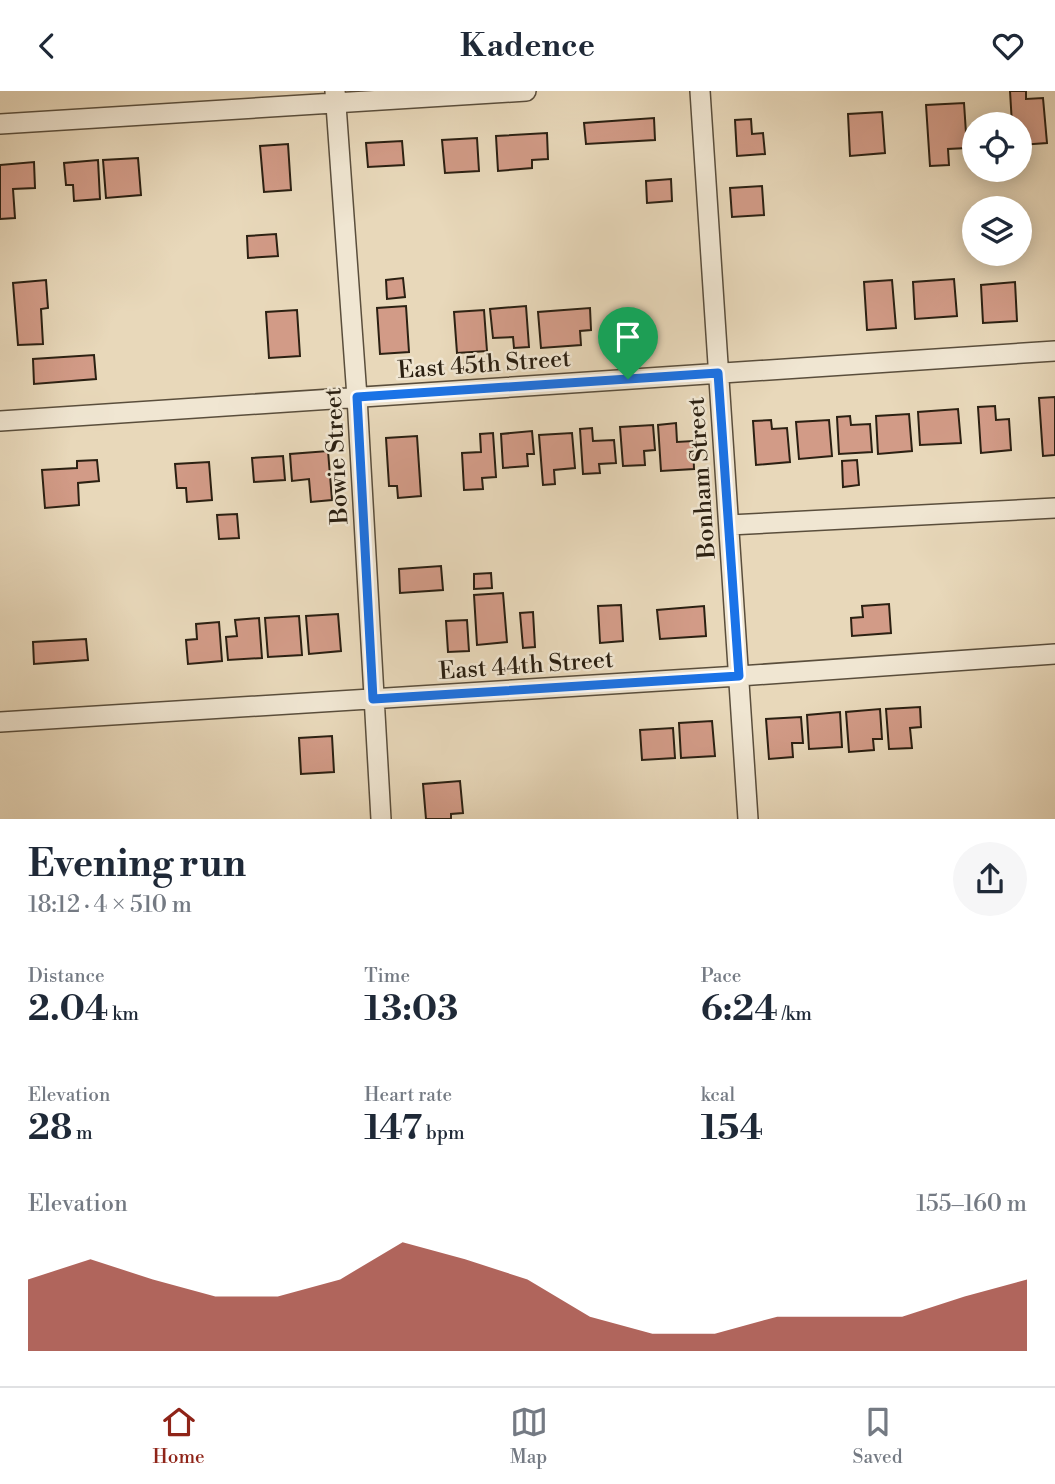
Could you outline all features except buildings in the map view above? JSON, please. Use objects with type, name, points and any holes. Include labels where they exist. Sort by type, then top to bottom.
[{"type":"street","points":[[0,124],[335,97],[526,91]]},
{"type":"street","name":"Bonham Street","points":[[700,91],[748,819]]},
{"type":"street","name":"Bowie Street","points":[[335,97],[357,397],[381,819]]},
{"type":"street","name":"East 45th Street","points":[[0,421],[1055,351]]},
{"type":"street","points":[[729,525],[1055,508]]},
{"type":"street","name":"East 44th Street","points":[[0,722],[1055,654]]},
{"type":"route","points":[[718,373],[739,676],[373,699],[357,397],[628,379],[718,373]]}]
